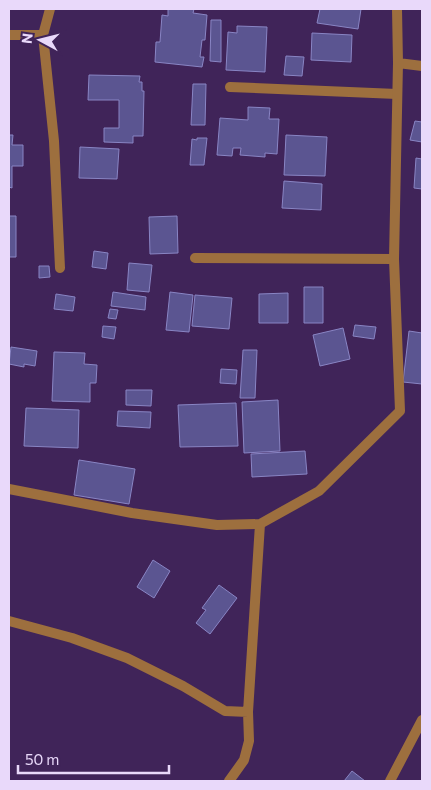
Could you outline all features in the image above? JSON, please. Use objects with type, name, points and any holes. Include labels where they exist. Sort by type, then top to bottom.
[{"type":"street","points":[[50,9],[43,35],[54,141],[60,268]]},
{"type":"street","points":[[9,489],[132,513],[217,525],[260,524],[319,491],[400,411],[394,259],[398,63],[397,9]]},
{"type":"street","points":[[9,35],[43,35]]},
{"type":"street","points":[[398,63],[422,66]]},
{"type":"street","points":[[230,87],[396,94]]},
{"type":"street","points":[[195,258],[394,259]]},
{"type":"street","points":[[229,781],[244,760],[249,741],[248,712],[260,524]]},
{"type":"street","points":[[9,621],[72,638],[127,658],[183,686],[225,711],[248,712]]},
{"type":"street","points":[[390,781],[422,720]]},
{"type":"building","points":[[168,9],[194,9],[193,13],[207,15],[205,40],[202,40],[200,57],[204,57],[202,67],[155,62],[156,42],[160,42],[162,15],[168,16]]},
{"type":"building","points":[[320,9],[361,9],[358,29],[317,23]]},
{"type":"building","points":[[211,20],[221,20],[221,62],[210,61]]},
{"type":"building","points":[[237,26],[267,27],[265,72],[226,70],[228,32],[237,33]]},
{"type":"building","points":[[312,33],[352,35],[351,62],[311,60]]},
{"type":"building","points":[[286,56],[304,57],[302,76],[284,75]]},
{"type":"building","points":[[89,75],[140,76],[139,82],[142,82],[142,91],[144,91],[143,136],[133,136],[133,143],[104,142],[104,128],[119,128],[119,100],[88,100]]},
{"type":"building","points":[[193,84],[206,84],[205,125],[191,125]]},
{"type":"building","points":[[248,107],[270,108],[269,119],[279,119],[277,154],[265,153],[265,157],[240,155],[241,148],[233,148],[232,156],[217,155],[220,118],[248,120]]},
{"type":"building","points":[[415,121],[422,122],[422,142],[410,140]]},
{"type":"building","points":[[9,135],[13,135],[12,145],[23,145],[23,166],[12,166],[12,188],[9,187]]},
{"type":"building","points":[[286,135],[327,137],[325,176],[284,175]]},
{"type":"building","points":[[197,138],[207,138],[204,165],[190,165],[192,139],[197,140]]},
{"type":"building","points":[[80,147],[119,149],[117,179],[79,178]]},
{"type":"building","points":[[416,158],[422,159],[422,189],[414,188]]},
{"type":"building","points":[[284,181],[322,184],[321,210],[282,208]]},
{"type":"building","points":[[9,216],[16,216],[16,257],[9,257]]},
{"type":"building","points":[[177,216],[178,253],[150,254],[149,217]]},
{"type":"building","points":[[94,251],[108,253],[106,269],[92,267]]},
{"type":"building","points":[[129,263],[152,265],[149,292],[127,290]]},
{"type":"building","points":[[39,266],[49,266],[50,277],[39,278]]},
{"type":"building","points":[[304,287],[323,287],[323,323],[304,323]]},
{"type":"building","points":[[113,292],[146,297],[145,310],[111,306]]},
{"type":"building","points":[[170,292],[193,295],[189,332],[166,330]]},
{"type":"building","points":[[288,293],[288,323],[259,323],[259,294]]},
{"type":"building","points":[[56,294],[75,297],[73,311],[54,309]]},
{"type":"building","points":[[195,295],[232,298],[229,329],[192,326]]},
{"type":"building","points":[[110,309],[118,310],[116,319],[108,318]]},
{"type":"building","points":[[355,325],[376,327],[374,339],[353,336]]},
{"type":"building","points":[[103,326],[116,327],[114,339],[102,337]]},
{"type":"building","points":[[343,328],[350,359],[320,366],[313,335]]},
{"type":"building","points":[[409,331],[422,333],[422,384],[403,382]]},
{"type":"building","points":[[11,347],[37,351],[35,366],[24,364],[24,367],[9,364]]},
{"type":"building","points":[[243,350],[257,350],[255,398],[240,398]]},
{"type":"building","points":[[54,352],[85,353],[84,364],[97,365],[96,383],[90,383],[90,402],[52,401]]},
{"type":"building","points":[[221,369],[237,370],[236,384],[220,383]]},
{"type":"building","points":[[126,390],[152,390],[151,406],[126,405]]},
{"type":"building","points":[[278,400],[280,451],[244,453],[242,402]]},
{"type":"building","points":[[236,403],[238,446],[180,447],[178,405]]},
{"type":"building","points":[[26,408],[79,410],[78,448],[24,446]]},
{"type":"building","points":[[118,411],[151,412],[150,428],[117,426]]},
{"type":"building","points":[[305,451],[307,474],[252,477],[251,454]]},
{"type":"building","points":[[79,460],[135,469],[129,504],[74,495]]},
{"type":"building","points":[[153,560],[170,571],[154,598],[137,587]]},
{"type":"building","points":[[219,585],[237,598],[210,634],[196,623],[206,610],[202,608]]},
{"type":"building","points":[[352,771],[365,781],[344,781]]}]
